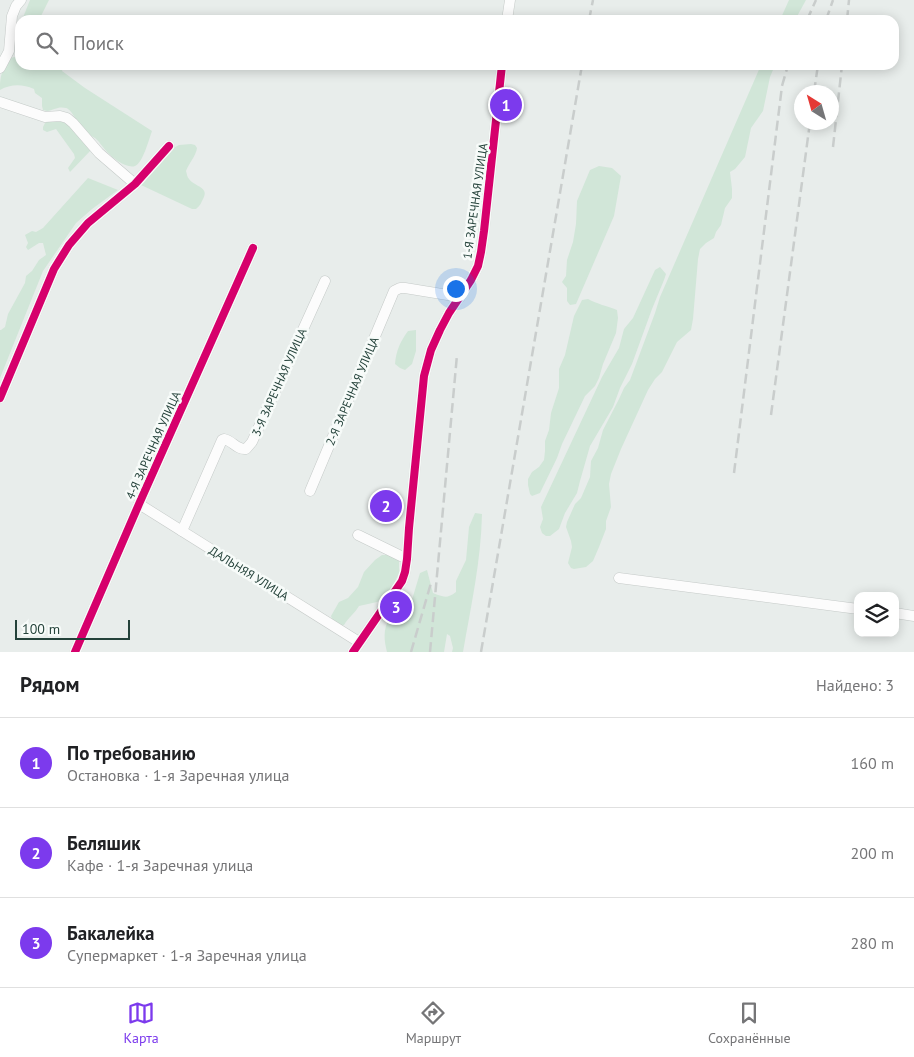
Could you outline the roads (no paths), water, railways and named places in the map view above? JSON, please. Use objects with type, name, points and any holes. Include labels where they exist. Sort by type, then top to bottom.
[{"type":"street","points":[[0,68],[8,51],[12,16],[21,0]]},
{"type":"street","points":[[508,15],[510,0]]},
{"type":"street","name":"1-Я ЗАРЕЧНАЯ УЛИЦА","points":[[353,652],[402,581],[405,572],[424,376],[431,350],[437,337],[449,313],[478,266],[501,70]]},
{"type":"street","points":[[0,102],[45,118],[60,116],[67,118],[99,153],[135,184]]},
{"type":"street","points":[[0,398],[54,269],[69,245],[88,223],[135,184],[169,146]]},
{"type":"street","name":"4-Я ЗАРЕЧНАЯ УЛИЦА","points":[[75,652],[253,248]]},
{"type":"street","name":"3-Я ЗАРЕЧНАЯ УЛИЦА","points":[[182,531],[222,440],[227,439],[243,449],[246,449],[252,442],[325,281]]},
{"type":"street","name":"2-Я ЗАРЕЧНАЯ УЛИЦА","points":[[310,491],[394,291],[405,288],[460,297]]},
{"type":"street","name":"ДАЛЬНЯЯ УЛИЦА","points":[[139,504],[359,642]]},
{"type":"street","points":[[358,535],[407,558]]},
{"type":"street","points":[[619,578],[854,608]]},
{"type":"street","points":[[899,614],[914,616]]},
{"type":"railway","points":[[590,15],[593,0]]},
{"type":"railway","points":[[809,15],[816,0]]},
{"type":"railway","points":[[828,15],[833,0]]},
{"type":"railway","points":[[848,15],[849,0]]},
{"type":"railway","points":[[481,652],[581,70]]},
{"type":"railway","points":[[734,473],[782,86],[787,70]]},
{"type":"railway","points":[[815,85],[817,70]]},
{"type":"railway","points":[[833,147],[841,70]]},
{"type":"railway","points":[[771,415],[809,130]]},
{"type":"railway","points":[[430,652],[457,355]]},
{"type":"railway","points":[[411,652],[431,583]]},
{"type":"place","name":"По требованию","points":[[506,105]]},
{"type":"place","name":"Беляшик","points":[[386,506]]},
{"type":"place","name":"Бакалейка","points":[[396,607]]}]
